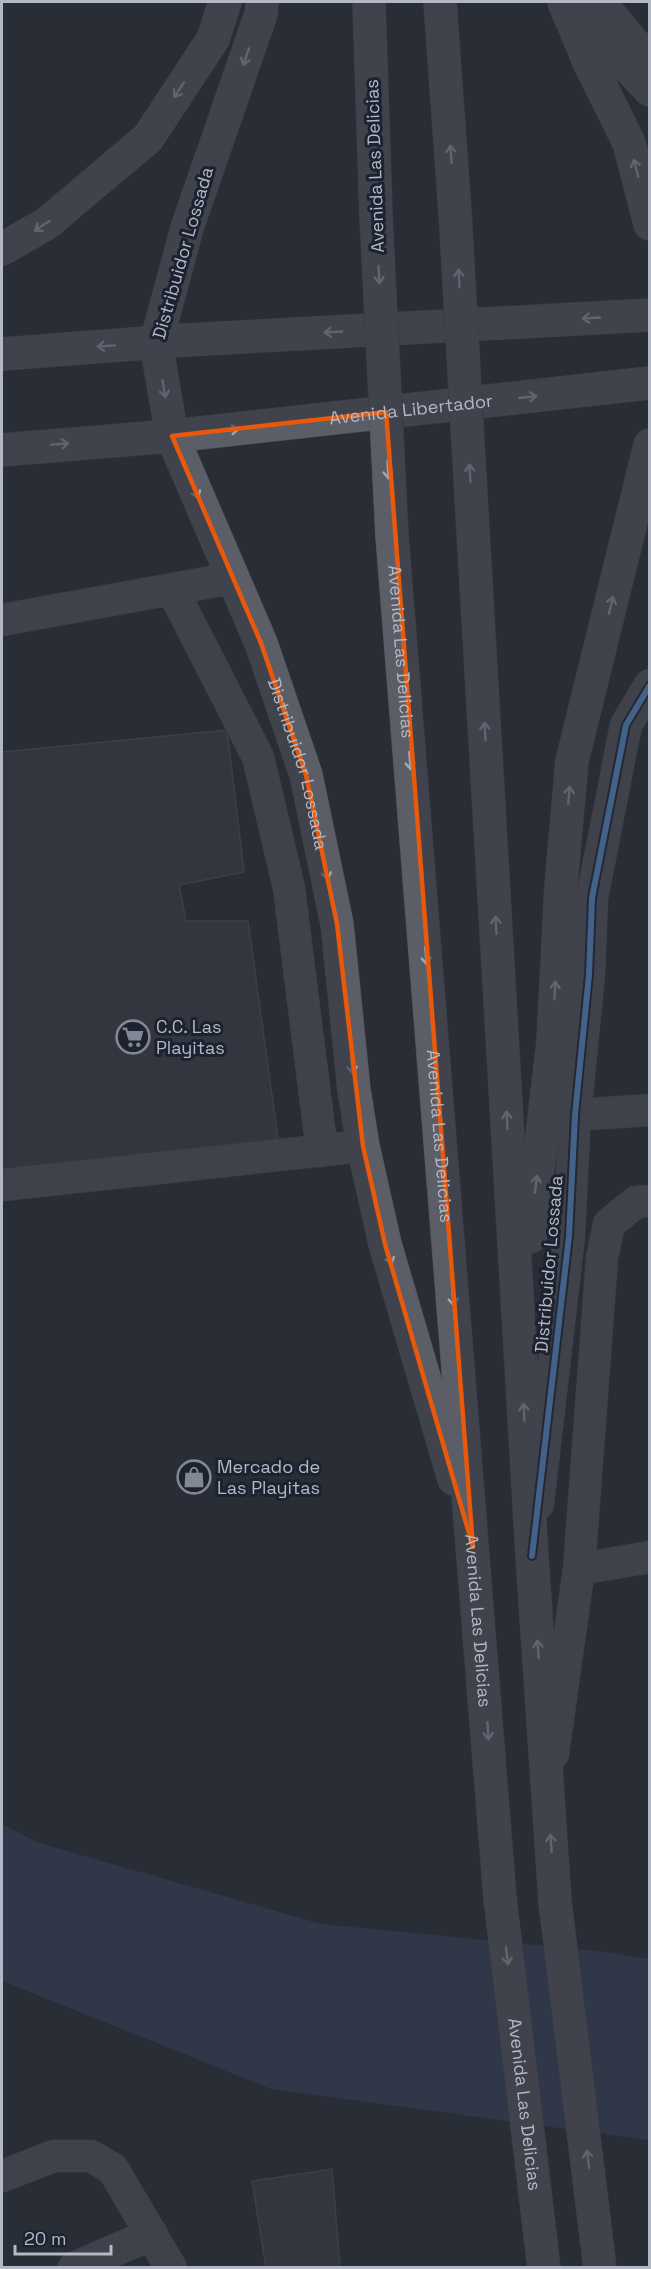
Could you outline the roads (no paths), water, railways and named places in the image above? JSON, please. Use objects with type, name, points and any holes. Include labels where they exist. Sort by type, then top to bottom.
[{"type":"main road","points":[[2,249],[46,224],[148,138],[213,39],[225,2]]},
{"type":"main road","name":"Distribuidor Lossada","points":[[262,2],[261,14],[187,228],[171,341],[172,436],[261,643],[306,775],[338,924],[354,1090],[363,1146],[385,1244],[473,1547]]},
{"type":"main road","name":"Avenida Las Delicias","points":[[369,2],[376,216],[392,536],[500,1898],[544,2268]]},
{"type":"main road","points":[[440,2],[455,212],[532,1556],[555,1902],[600,2268]]},
{"type":"main road","points":[[566,2],[650,90]]},
{"type":"main road","points":[[566,2],[589,62],[629,143],[650,224]]},
{"type":"main road","points":[[2,354],[171,341],[650,315]]},
{"type":"main road","name":"Avenida Libertador","points":[[2,450],[172,436],[650,383]]},
{"type":"main road","name":"Distribuidor Lossada","points":[[519,1325],[552,1042],[561,885],[572,761],[650,445]]},
{"type":"street","points":[[600,2],[635,44],[650,56]]},
{"type":"street","points":[[2,620],[232,578]]},
{"type":"street","points":[[172,589],[258,757],[289,888],[322,1151]]},
{"type":"street","name":"Distribuidor Lossada","points":[[532,1556],[569,1236],[575,1115],[589,975],[591,898],[626,725],[650,685]]},
{"type":"street","points":[[575,1115],[650,1110]]},
{"type":"street","points":[[2,1185],[363,1146]]},
{"type":"street","points":[[548,1793],[579,1569],[602,1258],[609,1224],[636,1202],[650,1201]]},
{"type":"street","points":[[579,1569],[650,1557]]},
{"type":"street","points":[[2,2176],[54,2156],[91,2156],[113,2169],[171,2268]]},
{"type":"street","points":[[74,2268],[152,2234]]},
{"type":"water","points":[[2,1824],[39,1843],[321,1924],[607,1952],[649,1959],[649,2140],[271,2089],[2,1981]]},
{"type":"place","name":"C.C. Las Playitas","points":[[133,1037]]},
{"type":"place","name":"Mercado de Las Playitas","points":[[194,1477]]}]
